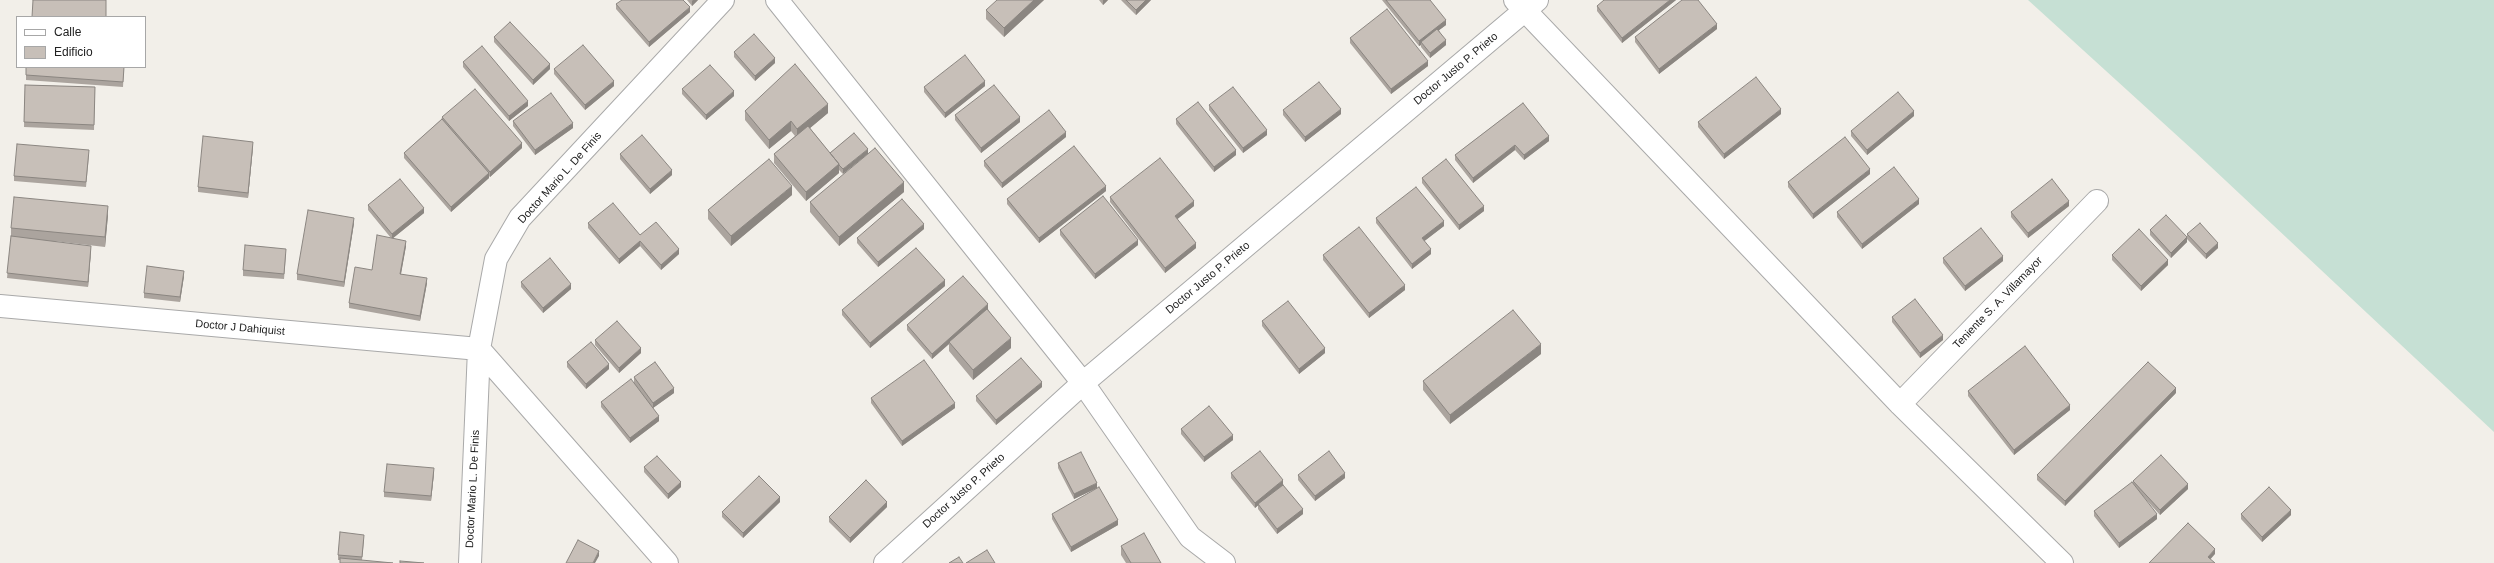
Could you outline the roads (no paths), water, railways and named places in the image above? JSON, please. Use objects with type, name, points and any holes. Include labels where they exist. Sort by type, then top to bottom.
[{"type":"street","name":"Doctor Mario L. De Finis","points":[[470,563],[479,349],[496,259],[520,218],[723,0]]},
{"type":"street","points":[[777,0],[1083,383],[1190,537],[1224,563]]},
{"type":"street","points":[[1526,4],[1900,404],[2062,563]]},
{"type":"street","name":"Doctor Justo P. Prieto","points":[[884,563],[1083,383],[1526,4]]},
{"type":"street","name":"Teniente S. A. Villamayor","points":[[1900,404],[2097,201]]},
{"type":"street","name":"Doctor J Dahiquist","points":[[0,306],[479,349]]},
{"type":"street","points":[[479,349],[667,563]]}]
